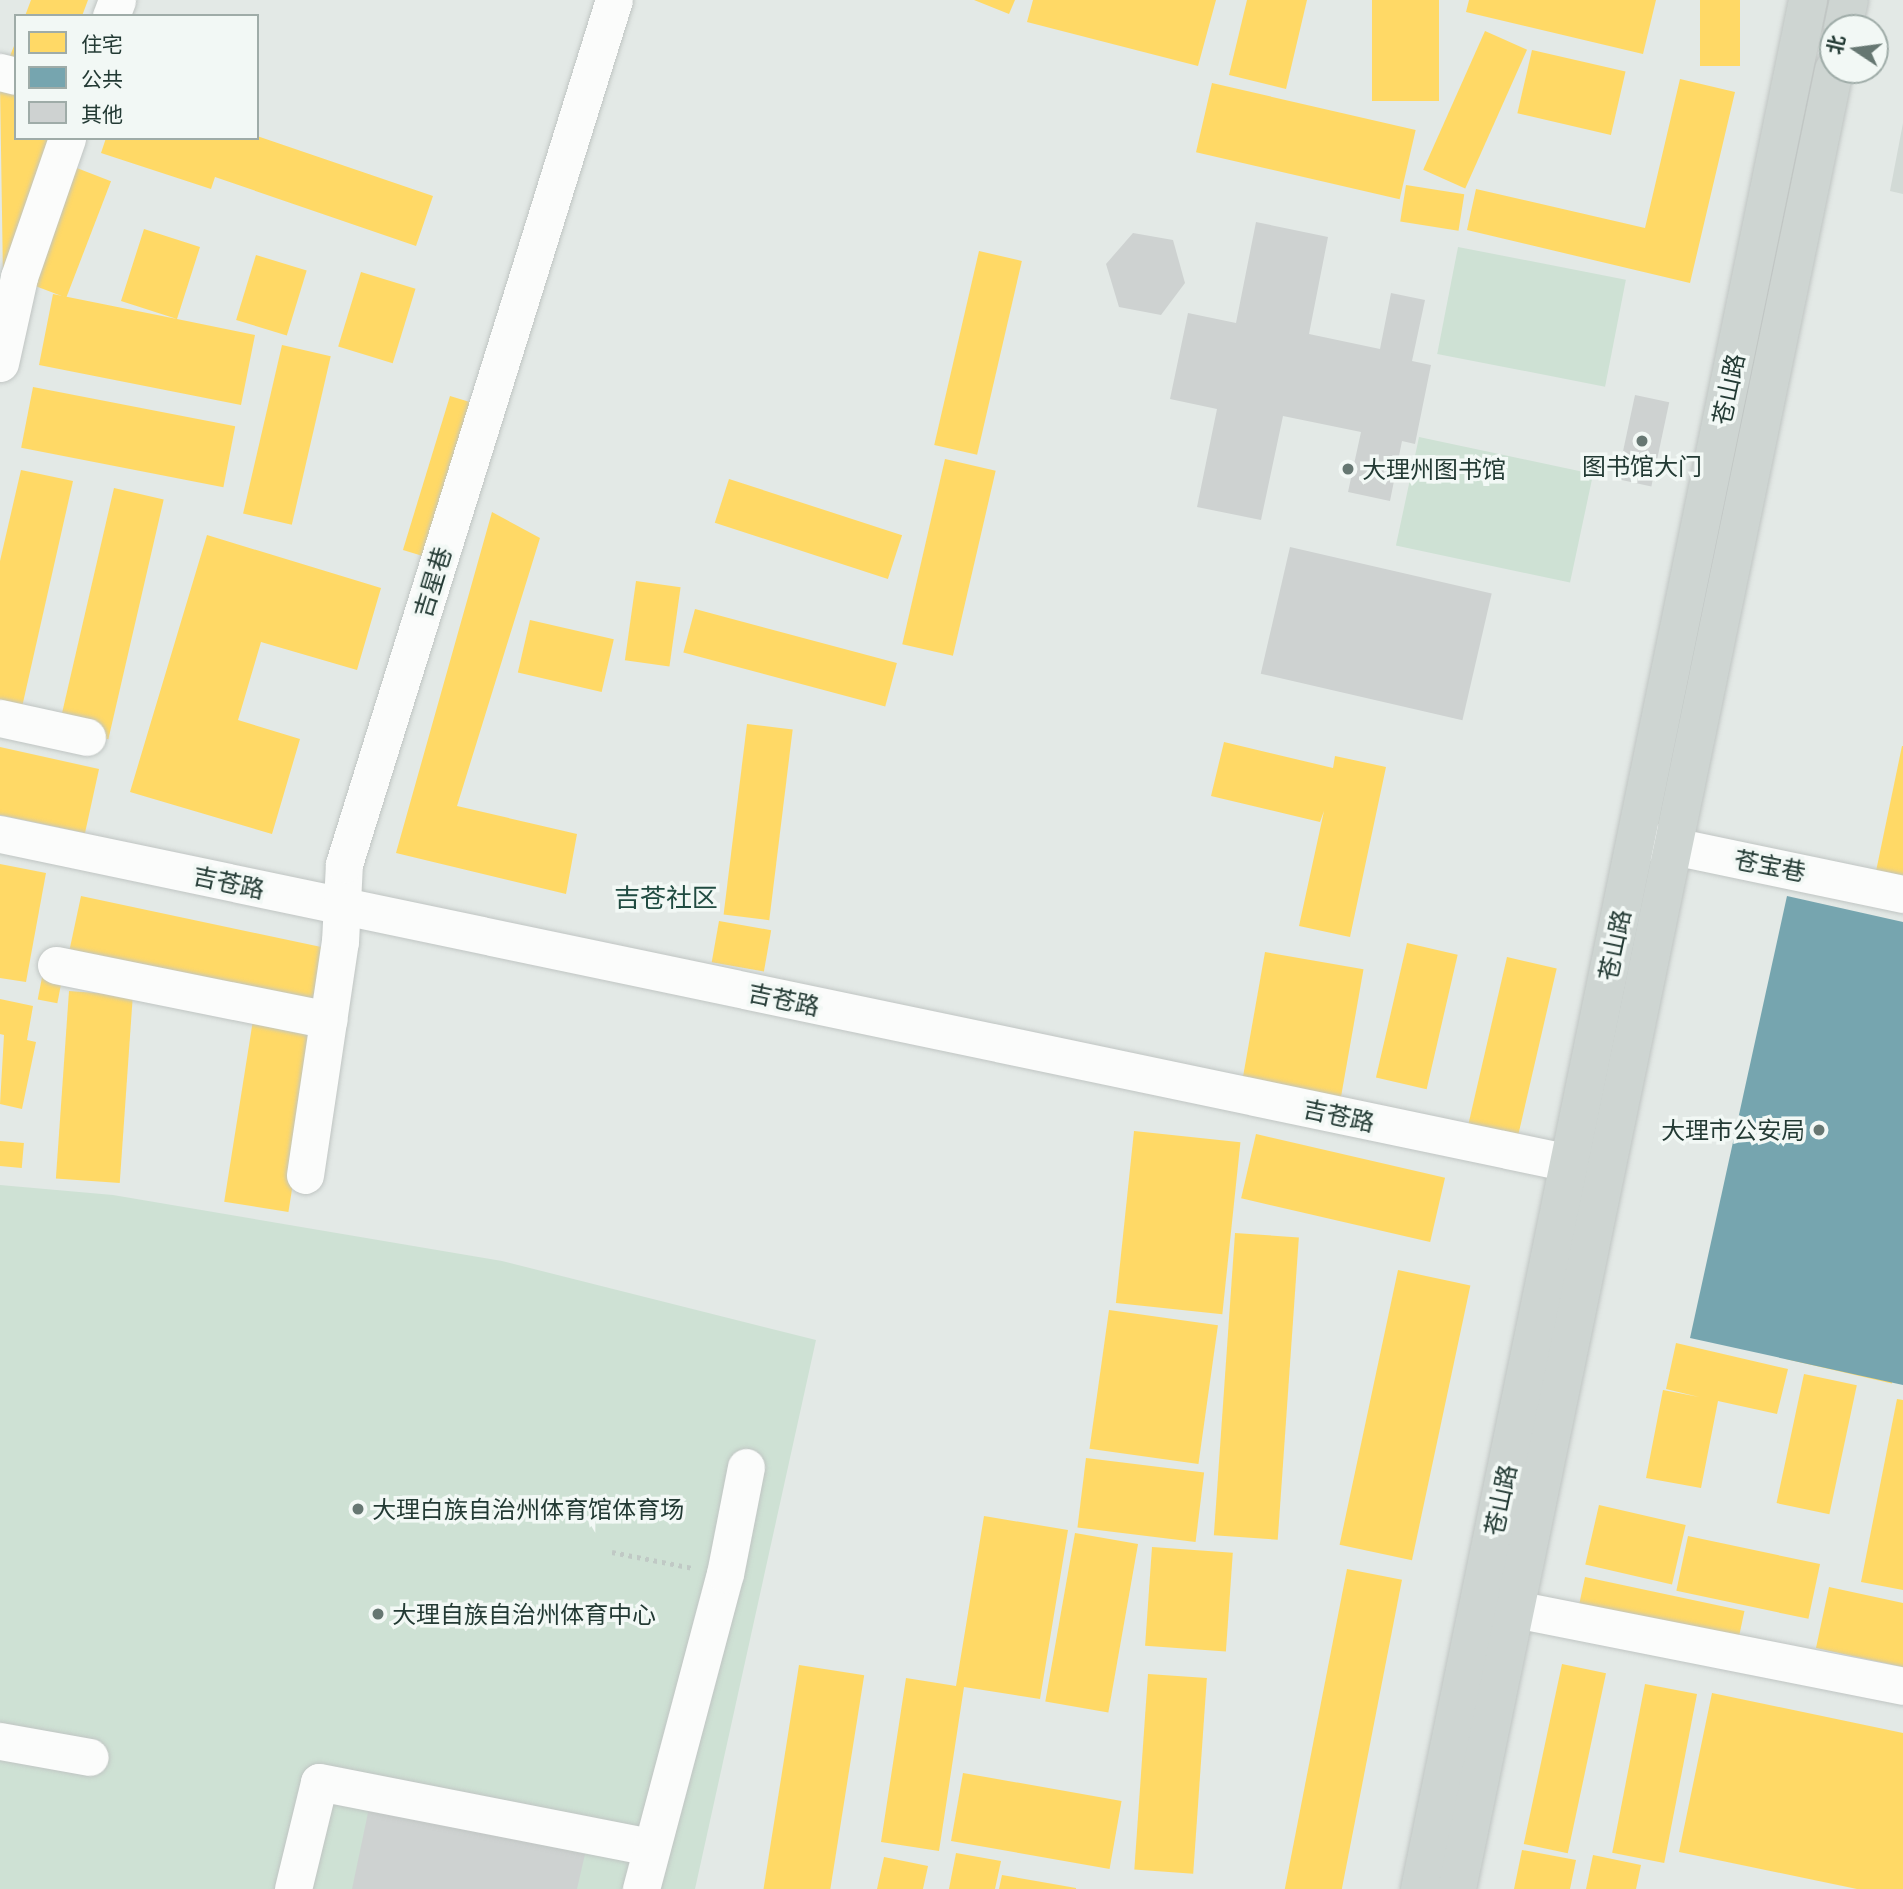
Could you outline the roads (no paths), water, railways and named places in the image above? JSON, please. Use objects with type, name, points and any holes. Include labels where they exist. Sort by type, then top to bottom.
[{"type":"main road","name":"苍山路","points":[[1420,1889],[1808,0]]},
{"type":"main road","name":"苍山路","points":[[1457,1889],[1832,84]]},
{"type":"street","name":"吉星巷","points":[[305,1175],[341,917],[344,864],[614,0]]},
{"type":"street","points":[[0,363],[19,277],[66,140]]},
{"type":"street","points":[[0,718],[87,737]]},
{"type":"street","name":"吉苍路","points":[[0,834],[341,917]]},
{"type":"street","name":"苍宝巷","points":[[1636,838],[1903,894]]},
{"type":"street","name":"吉苍路","points":[[0,856],[341,917],[1567,1175]]},
{"type":"street","points":[[56,965],[328,1020]]},
{"type":"street","points":[[641,1889],[650,1847],[725,1574],[746,1467]]},
{"type":"street","points":[[1515,1609],[1903,1686]]},
{"type":"street","points":[[0,1741],[90,1757]]},
{"type":"street","points":[[293,1889],[319,1782],[650,1847]]},
{"type":"place","name":"图书馆大门","points":[[1642,441]]},
{"type":"place","name":"大理州图书馆","points":[[1348,469]]},
{"type":"place","name":"大理市公安局","points":[[1819,1130]]},
{"type":"place","name":"大理白族自治州体育馆体育场","points":[[358,1509]]},
{"type":"place","name":"大理自族自治州体育中心","points":[[378,1614]]},
{"type":"district","name":"吉苍社区","points":[[666,898]]}]
